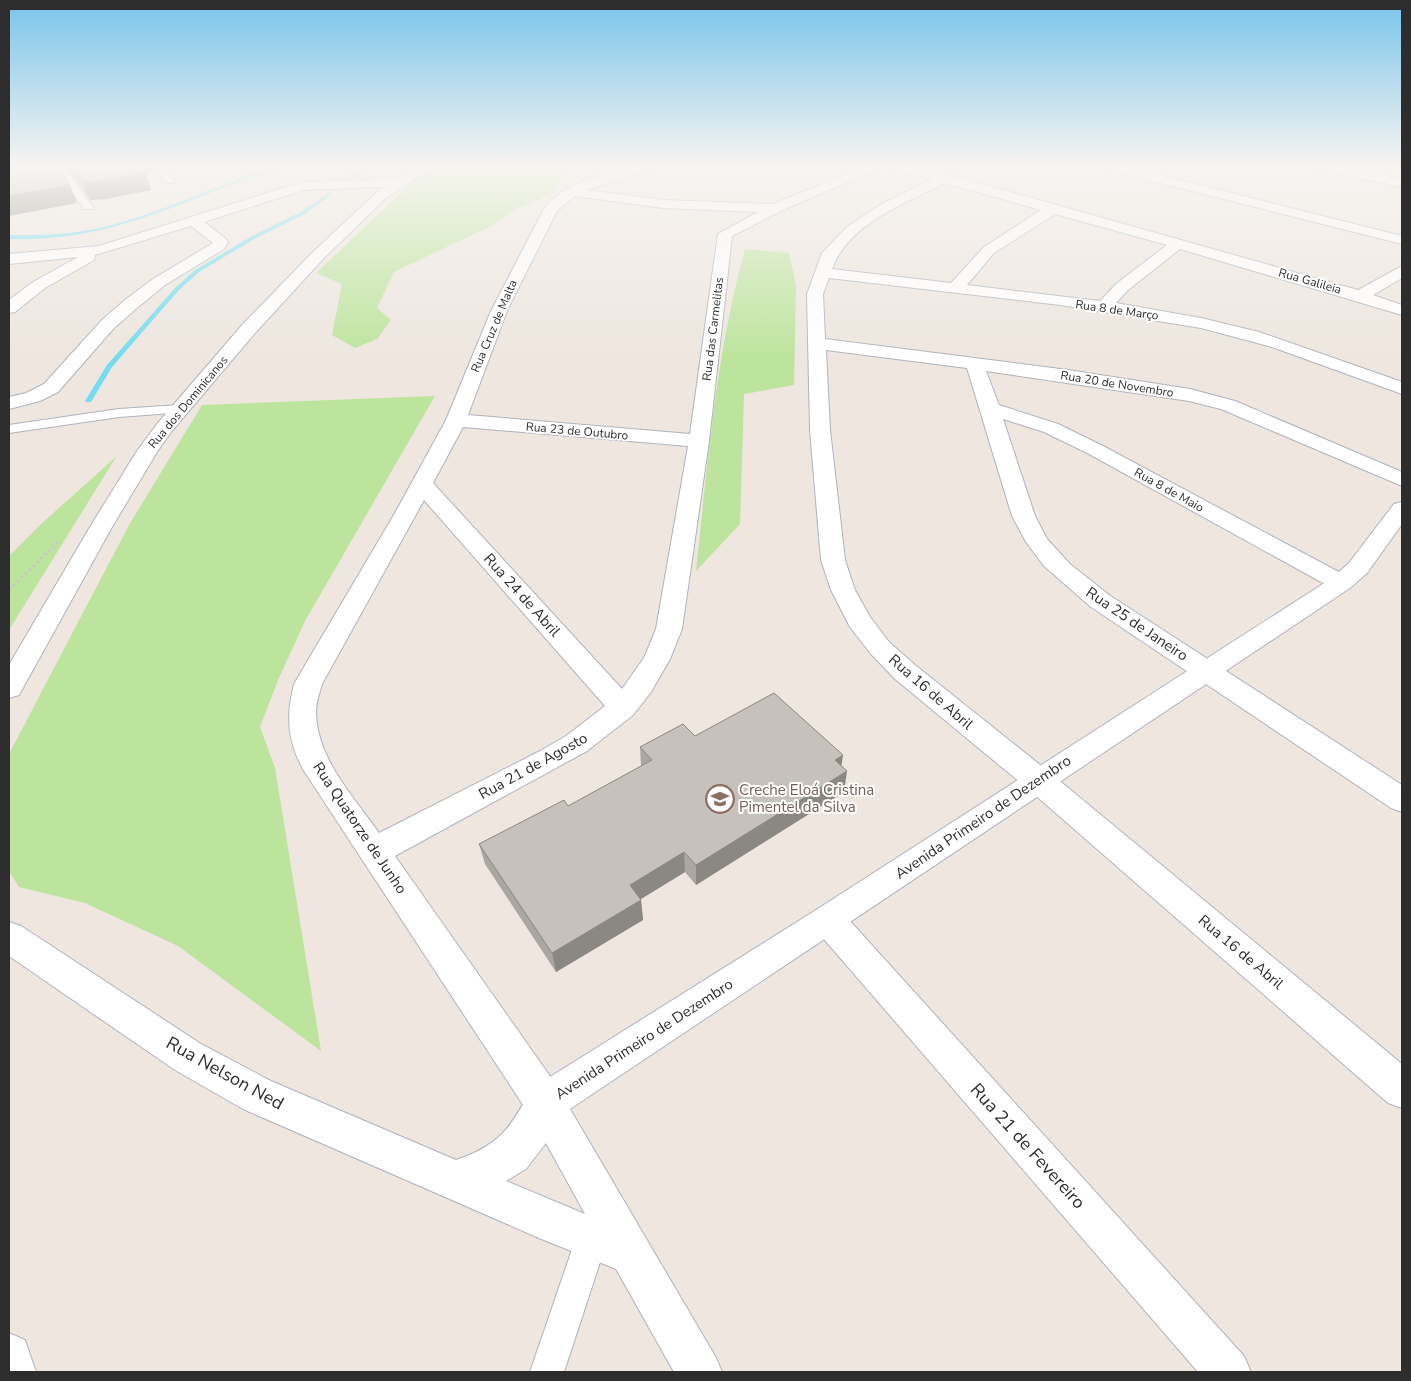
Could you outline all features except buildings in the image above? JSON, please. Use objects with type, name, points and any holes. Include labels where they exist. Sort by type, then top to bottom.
[{"type":"street","points":[[9,258],[101,250],[167,230]]},
{"type":"street","points":[[9,403],[33,398],[51,388],[108,324],[130,304],[158,282],[219,246],[221,242],[218,237],[208,230]]},
{"type":"street","name":"Rua dos Dominicanos","points":[[9,688],[147,451],[180,409],[305,267],[345,230]]},
{"type":"street","name":"Rua Cruz de Malta","points":[[421,483],[456,420],[499,311],[539,230]]},
{"type":"street","name":"Rua das Carmelitas","points":[[699,441],[725,234],[732,230]]},
{"type":"street","name":"Rua 16 de Abril","points":[[852,230],[830,253],[814,294],[820,430],[833,560],[843,590],[859,621],[880,648],[905,672],[1038,780],[1402,1089]]},
{"type":"street","points":[[954,289],[989,250],[1020,230]]},
{"type":"street","name":"Rua Galileia","points":[[1130,230],[1360,296],[1402,310]]},
{"type":"street","points":[[1364,230],[1402,240]]},
{"type":"street","points":[[1104,307],[1122,287],[1178,244]]},
{"type":"street","points":[[9,308],[40,285],[101,250]]},
{"type":"street","points":[[1360,296],[1402,271]]},
{"type":"street","name":"Rua 8 de Março","points":[[823,273],[1104,307],[1201,323],[1264,338],[1331,360],[1402,388]]},
{"type":"street","points":[[9,289],[40,285]]},
{"type":"street","name":"Rua 20 de Novembro","points":[[816,344],[1138,386],[1228,405],[1402,480]]},
{"type":"street","name":"Rua 25 de Janeiro","points":[[975,365],[991,409],[1022,510],[1031,532],[1045,552],[1068,576],[1100,601],[1402,800]]},
{"type":"street","name":"Rua 8 de Maio","points":[[991,409],[1051,428],[1088,446],[1341,583]]},
{"type":"street","name":"Rua 23 de Outubro","points":[[456,420],[699,441]]},
{"type":"street","name":"Rua 21 de Agosto","points":[[375,851],[563,752],[598,730],[623,708],[654,667],[669,629],[699,441]]},
{"type":"street","name":"Rua 24 de Abril","points":[[421,483],[623,708]]},
{"type":"street","name":"Rua Quatorze de Junho","points":[[421,483],[308,684],[302,710],[306,740],[314,763],[545,1103]]},
{"type":"street","name":"Avenida Primeiro de Dezembro","points":[[545,1103],[828,920],[1038,780],[1341,583],[1358,568],[1402,509]]},
{"type":"street","name":"Rua 21 de Fevereiro","points":[[828,920],[1228,1372]]},
{"type":"street","name":"Rua Nelson Ned","points":[[9,937],[188,1057],[257,1095],[456,1181],[631,1253]]},
{"type":"street","points":[[456,1181],[490,1170],[516,1152],[533,1129],[545,1103]]},
{"type":"street","points":[[545,1103],[699,1372]]},
{"type":"street","points":[[9,1356],[13,1372]]},
{"type":"lane","points":[[9,429],[119,413],[180,409]]},
{"type":"lane","points":[[547,1372],[592,1238]]},
{"type":"green space","points":[[361,230],[482,230],[394,272],[377,308],[391,320],[377,339],[355,348],[332,335],[342,284],[316,273]]},
{"type":"green space","points":[[745,249],[789,253],[796,285],[794,385],[744,394],[740,524],[696,571],[720,369],[735,289]]},
{"type":"green space","points":[[435,396],[305,621],[278,680],[260,727],[275,768],[321,1051],[178,946],[85,903],[19,887],[9,871],[9,754],[129,525],[202,405]]},
{"type":"green space","points":[[116,457],[9,630],[9,556],[41,524]]},
{"type":"waterway","points":[[9,237],[58,236],[96,230]]},
{"type":"waterway","points":[[89,401],[109,366],[177,289],[197,271],[267,230]]},
{"type":"place","name":"Creche Eloá Cristina Pimentel da Silva","points":[[720,799]]}]
